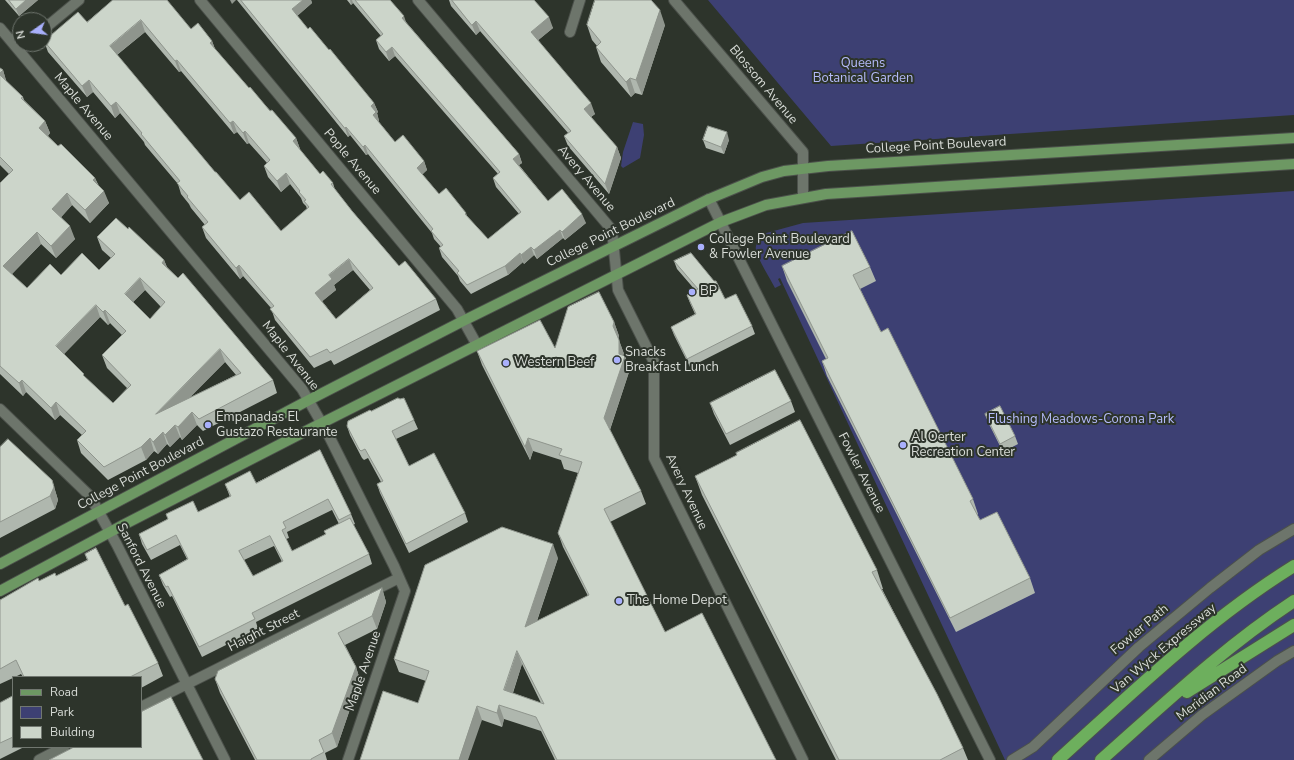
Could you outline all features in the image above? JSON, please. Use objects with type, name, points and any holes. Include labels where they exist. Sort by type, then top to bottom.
[{"type":"highway","name":"Van Wyck Expressway","points":[[1058,760],[1206,630],[1251,595],[1294,566]]},
{"type":"highway","points":[[1101,760],[1230,649],[1294,601]]},
{"type":"highway","points":[[1154,713],[1294,625]]},
{"type":"main road","name":"College Point Boulevard","points":[[0,564],[309,400],[463,321],[709,198],[762,177],[803,168],[1294,138]]},
{"type":"main road","points":[[0,592],[110,532],[322,423],[721,222],[766,205],[826,194],[1294,164]]},
{"type":"street","points":[[52,22],[79,0]]},
{"type":"street","name":"Pople Avenue","points":[[200,0],[457,309],[477,345]]},
{"type":"street","name":"Avery Avenue","points":[[418,0],[612,230],[618,290],[654,362],[654,458],[803,760]]},
{"type":"street","points":[[570,32],[580,0]]},
{"type":"street","name":"Blossom Avenue","points":[[674,0],[803,152],[803,198]]},
{"type":"street","name":"Maple Avenue","points":[[0,28],[12,38]]},
{"type":"street","name":"Maple Avenue","points":[[27,52],[302,389],[322,423],[405,591],[348,760]]},
{"type":"street","name":"Fowler Avenue","points":[[709,198],[990,760]]},
{"type":"street","name":"Sanford Avenue","points":[[0,409],[90,496],[110,532],[225,760]]},
{"type":"street","name":"Fowler Path","points":[[1012,760],[1033,747],[1138,647],[1210,588],[1259,550],[1294,529]]},
{"type":"street","name":"Haight Street","points":[[142,707],[399,578]]},
{"type":"street","name":"Meridian Road","points":[[1149,760],[1202,715],[1277,661],[1294,651]]},
{"type":"street","points":[[39,760],[62,748]]},
{"type":"green space","name":"Queens Botanical Garden","points":[[708,0],[1294,0],[1294,115],[831,146]]},
{"type":"green space","points":[[633,122],[643,124],[644,135],[640,158],[623,168],[621,166],[623,152]]},
{"type":"green space","name":"Flushing Meadows-Corona Park","points":[[1294,191],[1294,760],[1005,760],[780,278],[778,279],[781,285],[775,288],[759,259],[756,248],[757,243],[761,238],[759,235],[803,223]]},
{"type":"building","points":[[9,0],[26,0],[16,9]]},
{"type":"building","points":[[113,0],[167,0],[191,29],[198,23],[212,41],[210,43],[249,88],[250,87],[270,111],[272,110],[296,138],[293,141],[320,174],[323,171],[352,211],[399,266],[405,261],[436,299],[330,353],[327,349],[310,357],[270,309],[274,306],[239,265],[236,268],[202,227],[208,222],[177,183],[180,181],[116,102],[111,106],[89,80],[82,86],[52,50],[52,34],[78,12],[87,22]],"holes":[[[141,20],[175,61],[177,60],[230,123],[233,121],[243,133],[245,131],[270,160],[264,166],[277,181],[286,173],[306,200],[304,201],[309,207],[281,231],[249,192],[240,200],[110,46]],[[349,259],[373,288],[336,319],[315,293],[332,279],[329,275]]]},
{"type":"building","points":[[241,0],[303,0],[292,9],[308,29],[310,27],[329,50],[330,49],[374,103],[371,106],[376,112],[373,115],[395,142],[403,135],[424,161],[417,168],[439,194],[446,188],[466,213],[465,214],[488,239],[521,212],[493,178],[500,172],[392,47],[386,52],[376,40],[383,34],[355,0],[390,0],[404,16],[402,18],[519,154],[513,159],[548,201],[562,189],[582,214],[562,232],[560,230],[534,250],[531,247],[521,255],[520,253],[505,266],[467,285],[457,273],[459,271],[439,248],[443,245],[431,231],[433,229],[365,145],[363,147],[346,127],[345,128]]},
{"type":"building","points":[[452,0],[534,0],[549,17],[531,32],[591,103],[584,109],[617,147],[605,184],[564,136],[571,131],[476,21],[472,25]]},
{"type":"building","points":[[595,0],[651,0],[660,10],[636,80],[630,78],[626,82],[596,47],[601,42],[587,25]]},
{"type":"building","points":[[0,75],[45,121],[39,128],[58,146],[61,144],[95,178],[93,180],[104,191],[85,210],[67,193],[52,209],[70,226],[51,246],[37,232],[3,266],[27,288],[50,264],[61,275],[82,253],[99,270],[115,254],[97,237],[116,218],[128,229],[129,227],[164,260],[162,263],[178,278],[183,273],[273,380],[199,419],[192,412],[178,427],[175,425],[165,435],[163,432],[153,442],[150,438],[141,447],[104,467],[77,440],[86,431],[56,402],[51,408],[22,380],[19,383],[0,366],[0,183],[13,170],[0,157]],"holes":[[[140,278],[165,302],[150,319],[125,294]],[[96,305],[103,312],[105,310],[126,331],[102,355],[131,385],[113,403],[83,375],[84,374],[56,346]],[[220,349],[241,373],[156,414]]]},
{"type":"building","points":[[708,126],[727,132],[721,147],[703,140]]},
{"type":"building","name":"Al Oerter Recreation Center","points":[[852,231],[870,267],[853,275],[881,332],[888,328],[973,499],[970,501],[980,520],[997,512],[1030,578],[950,618],[822,361],[828,358],[782,266]]},
{"type":"building","points":[[691,253],[714,281],[716,281],[725,299],[736,294],[752,326],[687,359],[671,327],[696,314],[687,295],[698,289],[674,261]]},
{"type":"building","points":[[599,292],[614,322],[613,326],[619,340],[619,354],[625,356],[604,418],[641,491],[604,509],[665,632],[702,613],[776,760],[557,760],[536,717],[499,705],[497,713],[477,706],[459,760],[360,760],[383,691],[418,703],[429,671],[394,659],[425,565],[502,527],[553,544],[525,627],[589,595],[558,533],[582,462],[559,455],[562,449],[528,438],[525,447],[477,351],[540,320],[555,348],[568,307]],"holes":[[[517,651],[544,704],[504,690]]]},
{"type":"building","points":[[775,370],[791,401],[726,434],[710,403]]},
{"type":"building","points":[[398,398],[404,398],[414,420],[392,431],[409,466],[434,453],[465,513],[406,544],[377,484],[383,481],[365,449],[361,451],[359,449],[347,426],[348,421]]},
{"type":"building","points":[[1000,406],[1015,436],[1000,444],[985,414]]},
{"type":"building","points":[[800,420],[877,570],[872,572],[937,694],[963,748],[940,760],[839,760],[695,476],[737,455],[736,453]]},
{"type":"building","points":[[8,439],[52,480],[54,487],[50,496],[0,522],[0,447]]},
{"type":"building","points":[[320,450],[351,514],[339,520],[328,499],[283,522],[286,528],[282,530],[292,551],[326,534],[324,531],[350,518],[369,554],[252,613],[255,619],[199,647],[168,586],[166,587],[159,575],[188,559],[176,535],[147,550],[139,534],[168,519],[166,514],[193,501],[198,512],[231,496],[225,484],[250,471],[256,483]],"holes":[[[270,536],[283,561],[253,576],[239,551]]]},
{"type":"building","points":[[96,548],[125,606],[128,604],[158,663],[132,676],[24,676],[16,660],[0,669],[0,600],[38,578],[39,581],[55,573],[56,576],[88,560],[85,554]]},
{"type":"building","points":[[382,588],[372,616],[338,633],[356,667],[332,733],[319,740],[324,752],[311,760],[257,760],[215,679],[218,671]]},
{"type":"building","points":[[12,697],[12,737],[0,743],[0,703]]},
{"type":"building","points":[[171,697],[203,760],[49,760],[72,748],[142,748],[142,712]]},
{"type":"place","name":"College Point Boulevard & Fowler Avenue","points":[[701,247]]},
{"type":"place","name":"BP","points":[[692,292]]},
{"type":"place","name":"Snacks Breakfast Lunch","points":[[617,360]]},
{"type":"place","name":"Western Beef","points":[[506,363]]},
{"type":"place","name":"Empanadas El Gustazo Restaurante","points":[[208,425]]},
{"type":"place","name":"Al Oerter Recreation Center","points":[[903,445]]},
{"type":"place","name":"The Home Depot","points":[[619,601]]}]
